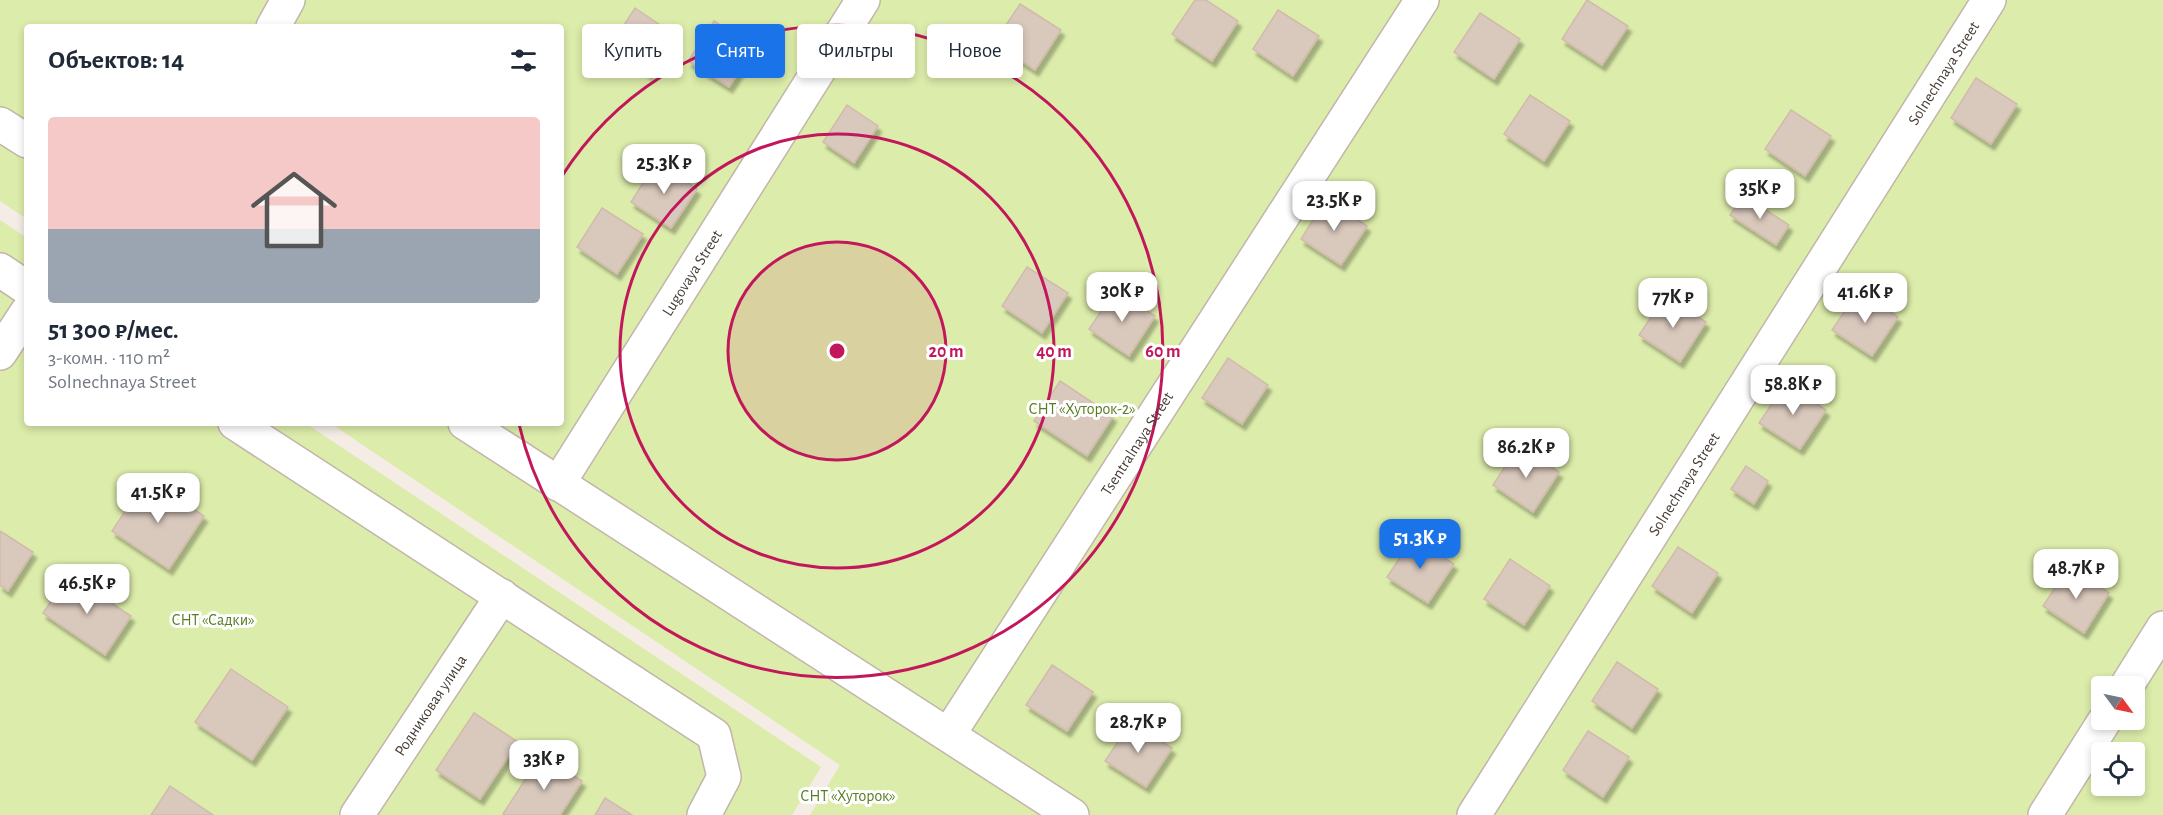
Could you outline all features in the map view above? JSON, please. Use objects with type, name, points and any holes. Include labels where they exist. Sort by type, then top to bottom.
[{"type":"street","points":[[275,24],[288,0]]},
{"type":"street","name":"Lugovaya Street","points":[[558,484],[863,0]]},
{"type":"street","name":"Tsentralnaya Street","points":[[949,734],[1422,0]]},
{"type":"street","name":"Solnechnaya Street","points":[[1473,815],[1989,0]]},
{"type":"street","points":[[0,123],[24,139]]},
{"type":"street","points":[[0,270],[24,286]]},
{"type":"street","points":[[0,353],[24,317]]},
{"type":"street","points":[[240,426],[714,735],[720,750],[724,777],[704,815]]},
{"type":"street","points":[[470,426],[1072,815]]},
{"type":"street","name":"Родниковая улица","points":[[357,815],[502,596]]},
{"type":"street","points":[[2133,676],[2163,628]]},
{"type":"street","points":[[2045,815],[2099,730]]},
{"type":"green space","name":"СНТ «Хуторок-2»","points":[[0,0],[2163,0],[2163,815],[810,815],[840,765],[334,426],[564,426],[564,24],[24,24],[24,217],[0,201]]},
{"type":"green space","name":"СНТ «Садки»","points":[[0,220],[24,236],[24,426],[310,426],[821,767],[792,815],[0,815]]},
{"type":"building","points":[[1195,0],[1206,0],[1238,21],[1212,61],[1172,34]]},
{"type":"building","points":[[1587,0],[1628,26],[1602,65],[1562,39]]},
{"type":"building","points":[[1020,4],[1061,30],[1035,70],[1023,62],[1023,24],[1007,24]]},
{"type":"building","points":[[635,8],[659,24],[625,24]]},
{"type":"building","points":[[1278,10],[1319,36],[1293,76],[1253,49]]},
{"type":"building","points":[[1480,13],[1520,39],[1494,79],[1454,52]]},
{"type":"building","points":[[695,50],[695,65],[688,61]]},
{"type":"building","points":[[715,78],[735,78],[729,87]]},
{"type":"building","points":[[1976,78],[2017,104],[1991,144],[1951,118]]},
{"type":"building","points":[[1530,95],[1570,121],[1544,161],[1504,134]]},
{"type":"building","points":[[847,105],[878,126],[854,163],[823,142]]},
{"type":"building","points":[[1791,110],[1831,136],[1805,176],[1765,149]]},
{"type":"building","points":[[656,162],[697,189],[671,228],[631,202]]},
{"type":"building","points":[[1743,195],[1789,225],[1776,245],[1730,215]]},
{"type":"building","points":[[1326,199],[1367,226],[1341,265],[1301,239]]},
{"type":"building","points":[[602,208],[643,234],[617,274],[577,247]]},
{"type":"building","points":[[1027,267],[1068,293],[1042,333],[1002,306]]},
{"type":"building","points":[[1115,290],[1155,316],[1129,356],[1089,329]]},
{"type":"building","points":[[1858,291],[1898,317],[1872,356],[1832,330]]},
{"type":"building","points":[[1665,296],[1706,322],[1680,362],[1639,335]]},
{"type":"building","points":[[1228,358],[1268,385],[1242,424],[1202,398]]},
{"type":"building","points":[[1060,381],[1113,416],[1087,456],[1034,421]]},
{"type":"building","points":[[1785,384],[1826,410],[1800,449],[1759,423]]},
{"type":"building","points":[[1518,446],[1559,472],[1533,512],[1493,485]]},
{"type":"building","points":[[1746,466],[1768,481],[1754,504],[1731,489]]},
{"type":"building","points":[[147,478],[204,516],[169,569],[112,531]]},
{"type":"building","points":[[0,531],[33,552],[8,591],[0,585]]},
{"type":"building","points":[[1413,538],[1454,564],[1428,603],[1387,577]]},
{"type":"building","points":[[1678,547],[1718,573],[1692,613],[1652,586]]},
{"type":"building","points":[[1510,559],[1550,586],[1524,625],[1484,599]]},
{"type":"building","points":[[2069,566],[2109,593],[2084,633],[2043,606]]},
{"type":"building","points":[[69,575],[131,616],[105,655],[43,613]]},
{"type":"building","points":[[1617,662],[1658,689],[1632,728],[1592,701]]},
{"type":"building","points":[[1052,665],[1093,692],[1067,731],[1026,705]]},
{"type":"building","points":[[231,669],[288,707],[252,760],[195,722]]},
{"type":"building","points":[[474,713],[518,742],[480,799],[436,770]]},
{"type":"building","points":[[1131,722],[1172,748],[1146,787],[1105,761]]},
{"type":"building","points":[[1588,731],[1629,757],[1603,797],[1563,770]]},
{"type":"building","points":[[541,755],[582,781],[560,815],[503,814]]},
{"type":"building","points":[[170,786],[213,815],[151,815]]},
{"type":"building","points":[[605,798],[632,815],[595,815]]},
{"type":"park label","name":"СНТ «Хуторок»","points":[[848,795]]}]
